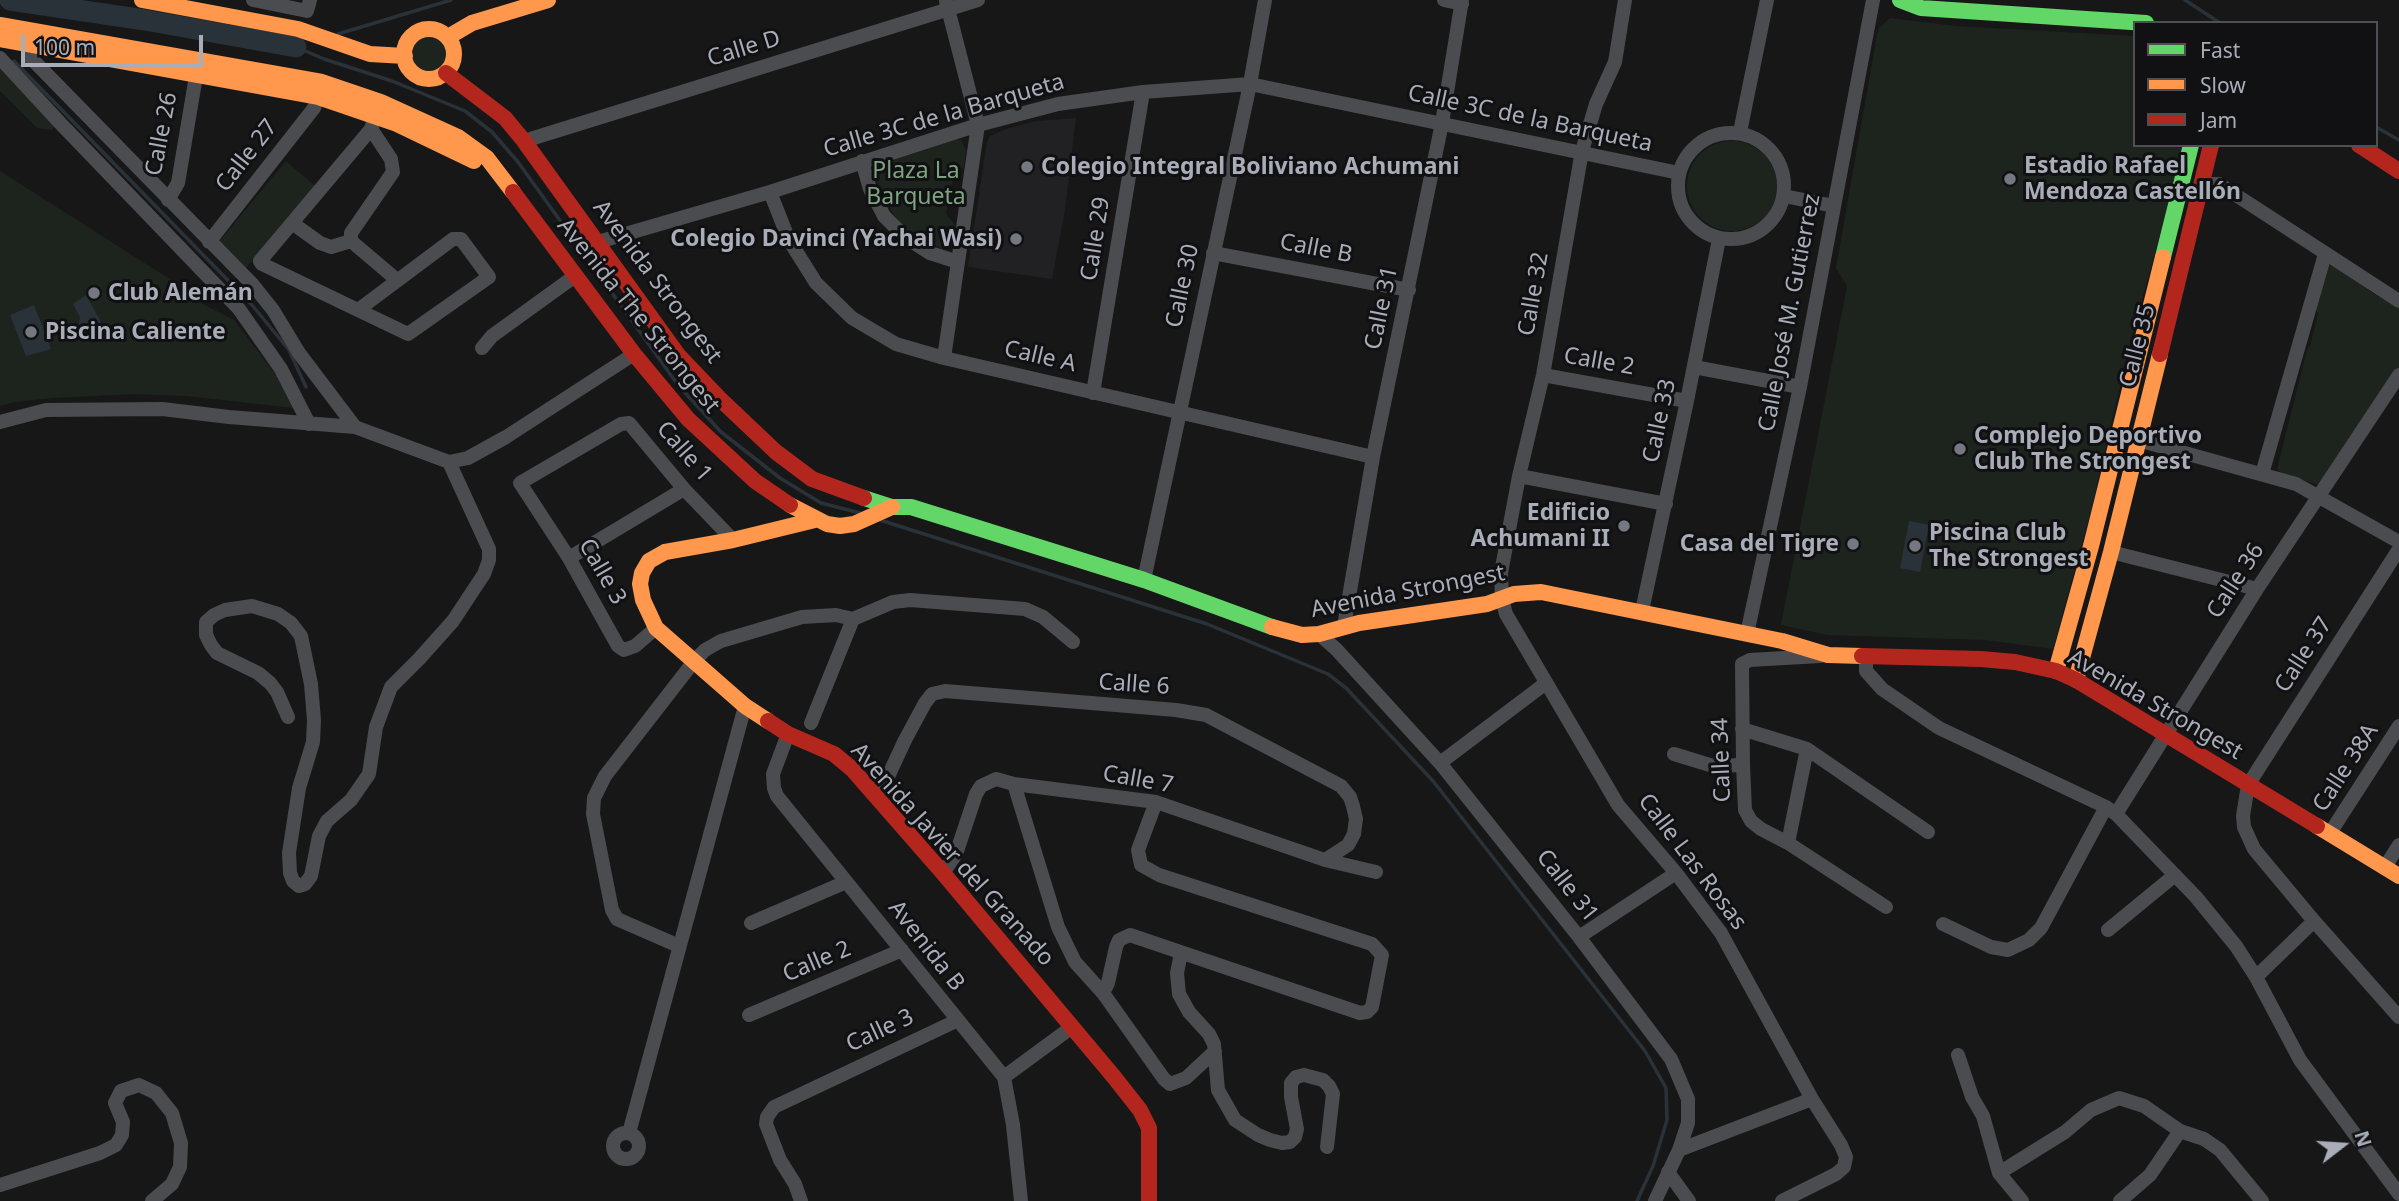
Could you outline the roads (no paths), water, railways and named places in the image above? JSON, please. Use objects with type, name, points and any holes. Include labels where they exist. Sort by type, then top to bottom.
[{"type":"street","points":[[142,0],[298,29],[370,54],[405,56]]},
{"type":"street","points":[[253,0],[309,6]]},
{"type":"street","points":[[448,37],[472,23],[548,0]]},
{"type":"street","name":"Calle D","points":[[524,141],[947,4],[978,0]]},
{"type":"street","name":"Calle 30","points":[[1144,580],[1250,83],[1265,0]]},
{"type":"street","points":[[1444,0],[1462,2]]},
{"type":"street","name":"Calle 32","points":[[1502,598],[1501,573],[1519,476],[1543,375],[1582,151],[1596,104],[1615,62],[1625,0]]},
{"type":"street","points":[[1740,132],[1767,0]]},
{"type":"street","name":"Calle José M. Gutierrez","points":[[1747,634],[1800,387],[1873,0]]},
{"type":"street","points":[[1900,0],[1921,8],[2133,22]]},
{"type":"street","name":"Calle 31","points":[[1344,626],[1373,457],[1442,123],[1462,2]]},
{"type":"street","points":[[944,358],[978,125],[947,4]]},
{"type":"street","name":"Avenida The Strongest","points":[[0,25],[28,37],[320,89],[460,153],[504,181],[634,354],[688,419],[773,494],[815,520],[840,526],[863,521],[886,509]]},
{"type":"street","points":[[434,30],[448,37],[454,56],[446,73],[430,79],[422,78],[410,69],[405,56],[408,42],[419,32],[434,30]]},
{"type":"street","points":[[28,37],[28,55],[253,285],[273,310],[299,353],[355,427]]},
{"type":"street","name":"Avenida The Strongest","points":[[0,39],[28,37]]},
{"type":"street","points":[[0,58],[240,309],[282,369],[309,424]]},
{"type":"street","name":"Calle 26","points":[[168,200],[178,183],[198,68]]},
{"type":"street","name":"Avenida Strongest","points":[[446,73],[505,118],[524,141],[678,355],[776,452],[829,487],[886,509],[911,507],[1144,580],[1283,631],[1302,635],[1487,604],[1514,594],[1541,592],[1782,641],[1828,655],[1981,659],[2015,662],[2056,671],[2076,680],[2392,872]]},
{"type":"street","name":"Calle 3C de la Barqueta","points":[[598,242],[978,125],[1058,104],[1143,92],[1250,83],[1679,173]]},
{"type":"street","name":"Calle 27","points":[[209,242],[314,108],[320,89]]},
{"type":"street","name":"Calle 29","points":[[1093,393],[1143,92]]},
{"type":"street","points":[[358,310],[453,239],[458,238],[468,248],[489,277],[408,334],[262,264],[260,261],[376,116]]},
{"type":"street","points":[[376,116],[393,172],[351,233],[351,241],[397,280]]},
{"type":"street","points":[[1740,132],[1772,151],[1782,173],[1784,196],[1778,213],[1767,226],[1753,236],[1736,240],[1719,239],[1703,232],[1690,221],[1678,190],[1679,173],[1686,158],[1697,145],[1712,136],[1740,132]]},
{"type":"street","name":"Calle 35","points":[[2056,671],[2091,546],[2191,147]]},
{"type":"street","name":"Calle 35","points":[[2076,680],[2210,147]]},
{"type":"street","points":[[2362,147],[2399,171]]},
{"type":"street","points":[[862,161],[870,190],[884,216],[905,237],[930,253],[958,262]]},
{"type":"street","points":[[2183,178],[2201,184],[2219,184],[2399,302]]},
{"type":"street","name":"Calle A","points":[[770,191],[789,240],[816,283],[852,318],[895,344],[944,358],[1373,457]]},
{"type":"street","points":[[1784,196],[1834,206]]},
{"type":"street","points":[[292,223],[320,243],[331,247],[351,241]]},
{"type":"street","name":"Calle 33","points":[[1642,611],[1719,239]]},
{"type":"street","name":"Calle B","points":[[1213,253],[1409,290]]},
{"type":"street","points":[[2262,474],[2325,254]]},
{"type":"street","points":[[482,348],[492,337],[575,276]]},
{"type":"street","points":[[2157,282],[2176,287]]},
{"type":"street","points":[[2141,346],[2161,351]]},
{"type":"street","points":[[0,422],[46,410],[162,409],[355,427],[449,462],[468,458],[506,437],[634,354]]},
{"type":"street","points":[[1694,367],[1800,387]]},
{"type":"street","name":"Calle 2","points":[[1543,375],[1687,401]]},
{"type":"street","name":"Calle 36","points":[[1943,924],[1991,947],[2008,950],[2029,940],[2041,928],[2111,811],[2166,734],[2257,589],[2399,375]]},
{"type":"street","name":"Calle 1","points":[[520,483],[621,424],[629,423],[684,489],[733,540]]},
{"type":"street","points":[[2119,435],[2296,484],[2399,542]]},
{"type":"street","points":[[288,718],[277,692],[270,683],[258,673],[217,653],[211,645],[206,635],[206,622],[214,615],[225,610],[253,606],[278,614],[291,623],[301,636],[311,684],[313,742],[299,788],[289,853],[290,873],[299,886],[311,876],[319,836],[327,821],[351,800],[369,774],[376,727],[391,687],[453,621],[484,574],[489,560],[489,549],[449,462]]},
{"type":"street","points":[[1519,476],[1666,504]]},
{"type":"street","name":"Calle 3","points":[[520,483],[569,558],[618,646],[624,650],[635,646],[656,628]]},
{"type":"street","points":[[569,558],[684,489]]},
{"type":"street","name":"Avenida Javier del Granado","points":[[815,520],[733,540],[666,552],[649,561],[639,584],[656,628],[745,706],[788,734],[834,754],[852,769],[943,873],[1134,1101],[1149,1128],[1149,1201]]},
{"type":"street","points":[[2091,546],[2257,589]]},
{"type":"street","name":"Calle 37","points":[[2248,785],[2399,549]]},
{"type":"street","name":"Calle Las Rosas","points":[[1502,598],[1506,614],[1618,804],[1676,873],[1721,933],[1812,1099],[1841,1145],[1846,1157],[1844,1167],[1836,1174],[1782,1201]]},
{"type":"street","points":[[680,946],[617,919],[612,910],[593,814],[594,798],[605,776],[705,650],[721,641],[802,617],[835,615],[853,618],[893,602],[910,600],[1025,609],[1043,617],[1073,642]]},
{"type":"street","points":[[811,723],[853,618]]},
{"type":"street","name":"Calle 31","points":[[1319,634],[1440,762],[1579,937],[1671,1059],[1688,1100],[1688,1124],[1655,1201]]},
{"type":"street","name":"Calle 34","points":[[1828,655],[1749,660],[1742,664],[1745,810],[1751,821],[1761,829],[1788,843],[1886,907]]},
{"type":"street","points":[[1866,656],[1866,671],[1882,689],[1939,727],[2111,811],[2175,875],[2236,946],[2256,976],[2300,1060],[2399,1194]]},
{"type":"street","points":[[1440,762],[1546,683]]},
{"type":"street","name":"Calle 6","points":[[878,798],[905,740],[932,694],[945,691],[1176,710],[1206,715],[1340,786],[1350,797],[1353,806],[1356,819],[1354,834],[1349,845],[1325,860]]},
{"type":"street","points":[[629,1133],[745,706]]},
{"type":"street","name":"Calle 38A","points":[[2330,833],[2399,726]]},
{"type":"street","points":[[1742,729],[1807,749],[1928,832]]},
{"type":"street","name":"Avenida B","points":[[788,734],[773,774],[774,788],[783,803],[956,1021],[1004,1077],[1013,1125],[1021,1201]]},
{"type":"street","points":[[1788,843],[1807,749]]},
{"type":"street","points":[[1674,754],[1713,766],[1742,765]]},
{"type":"street","name":"Calle 7","points":[[943,873],[956,855],[969,810],[981,786],[996,779],[1014,784],[1156,802],[1325,860],[1376,872]]},
{"type":"street","points":[[1014,784],[1058,927],[1075,962],[1103,993],[1170,1084],[1186,1078],[1215,1051]]},
{"type":"street","points":[[2248,785],[2243,816],[2254,849],[2399,1017]]},
{"type":"street","points":[[1103,993],[1119,940],[1130,935],[1360,1013],[1367,1012],[1372,1007],[1382,955],[1372,944],[1141,865],[1138,850],[1156,802]]},
{"type":"street","points":[[2392,872],[2399,845]]},
{"type":"street","points":[[1579,937],[1676,873]]},
{"type":"street","points":[[2108,930],[2175,875]]},
{"type":"street","points":[[751,923],[846,882]]},
{"type":"street","points":[[2256,976],[2314,921]]},
{"type":"street","name":"Calle 2","points":[[749,1016],[902,950]]},
{"type":"street","points":[[1181,953],[1177,972],[1179,994],[1189,1012],[1209,1034],[1214,1044],[1215,1082],[1222,1100],[1235,1120],[1270,1140],[1290,1142],[1297,1129],[1292,1083],[1296,1077],[1304,1075],[1323,1080],[1333,1094],[1327,1147]]},
{"type":"street","name":"Calle 3","points":[[801,1201],[766,1124],[774,1107],[956,1021]]},
{"type":"street","points":[[1004,1077],[1072,1027]]},
{"type":"street","points":[[1958,1055],[1972,1097],[1983,1116],[1999,1172],[2022,1201]]},
{"type":"street","points":[[0,1185],[100,1153],[116,1144],[122,1135],[123,1122],[115,1103],[121,1091],[139,1085],[156,1093],[172,1113],[181,1143],[180,1167],[173,1184],[151,1201]]},
{"type":"street","points":[[1999,1172],[2065,1132],[2091,1110],[2119,1098],[2144,1106],[2180,1132],[2204,1139],[2220,1150],[2260,1200]]},
{"type":"street","points":[[1679,1150],[1812,1099]]},
{"type":"street","points":[[2120,1201],[2150,1175],[2180,1132]]},
{"type":"street","points":[[1668,1172],[1689,1201]]},
{"type":"waterway","points":[[10,0],[145,20],[296,47]]},
{"type":"waterway","points":[[338,34],[451,0]]},
{"type":"waterway","points":[[2185,0],[2217,21]]},
{"type":"waterway","points":[[296,47],[392,81],[465,111],[492,132],[518,162],[678,385],[721,432],[780,478],[821,503],[860,513]]},
{"type":"waterway","points":[[14,61],[252,305],[289,350],[306,387]]},
{"type":"waterway","points":[[2378,128],[2399,140]]},
{"type":"waterway","points":[[880,520],[1207,624],[1328,674],[1346,688],[1433,781],[1645,1051],[1666,1088],[1667,1120],[1653,1166],[1637,1201]]},
{"type":"place","name":"Colegio Integral Boliviano Achumani","points":[[1027,167]]},
{"type":"place","name":"Estadio Rafael Mendoza Castellón","points":[[2010,179]]},
{"type":"place","name":"Colegio Davinci (Yachai Wasi)","points":[[1016,239]]},
{"type":"place","name":"Club Alemán","points":[[94,293]]},
{"type":"place","name":"Piscina Caliente","points":[[31,332]]},
{"type":"place","name":"Complejo Deportivo Club The Strongest","points":[[1960,449]]},
{"type":"place","name":"Edificio Achumani II","points":[[1624,526]]},
{"type":"place","name":"Casa del Tigre","points":[[1853,544]]},
{"type":"place","name":"Piscina Club The Strongest","points":[[1915,546]]},
{"type":"park label","name":"Plaza La Barqueta","points":[[916,184]]}]
